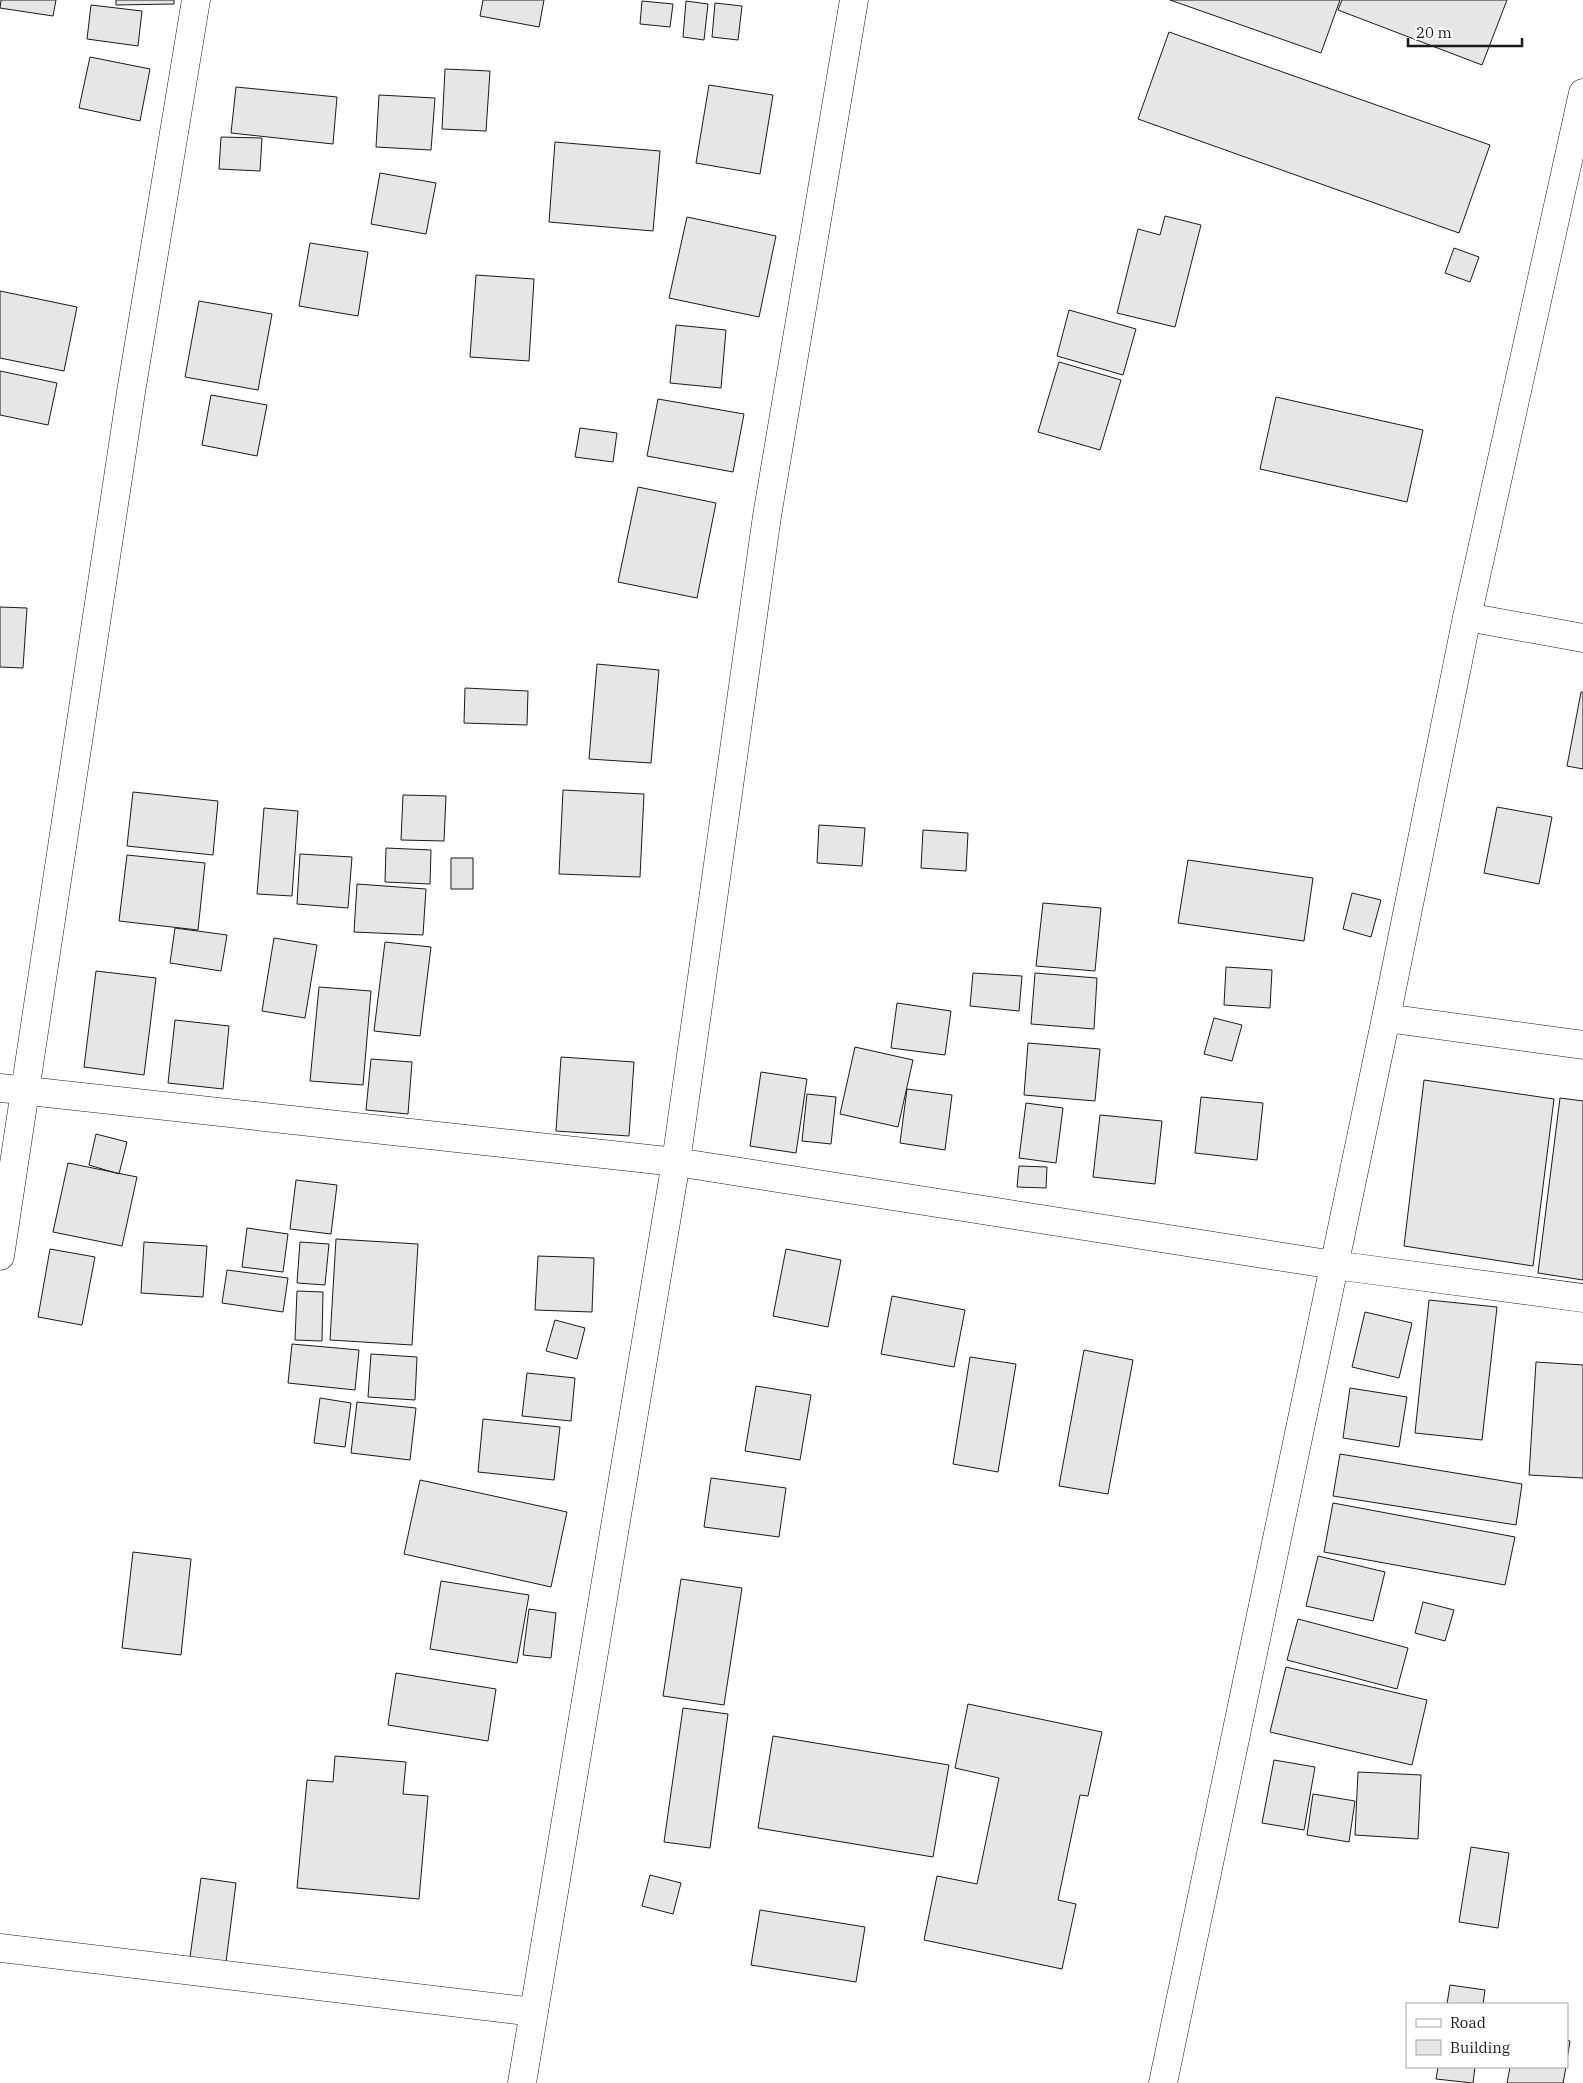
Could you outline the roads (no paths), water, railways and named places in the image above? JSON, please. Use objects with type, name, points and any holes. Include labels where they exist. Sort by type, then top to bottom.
[{"type":"street","points":[[0,1256],[13,1089],[196,0]]},
{"type":"street","points":[[522,2083],[676,1162],[767,516],[854,0]]},
{"type":"street","points":[[1163,2083],[1386,1018],[1467,617],[1583,94]]},
{"type":"street","points":[[1467,617],[1583,638]]},
{"type":"street","points":[[1386,1018],[1583,1045]]},
{"type":"street","points":[[13,1089],[676,1162],[1334,1265],[1583,1298]]},
{"type":"street","points":[[0,1948],[534,2012]]}]
